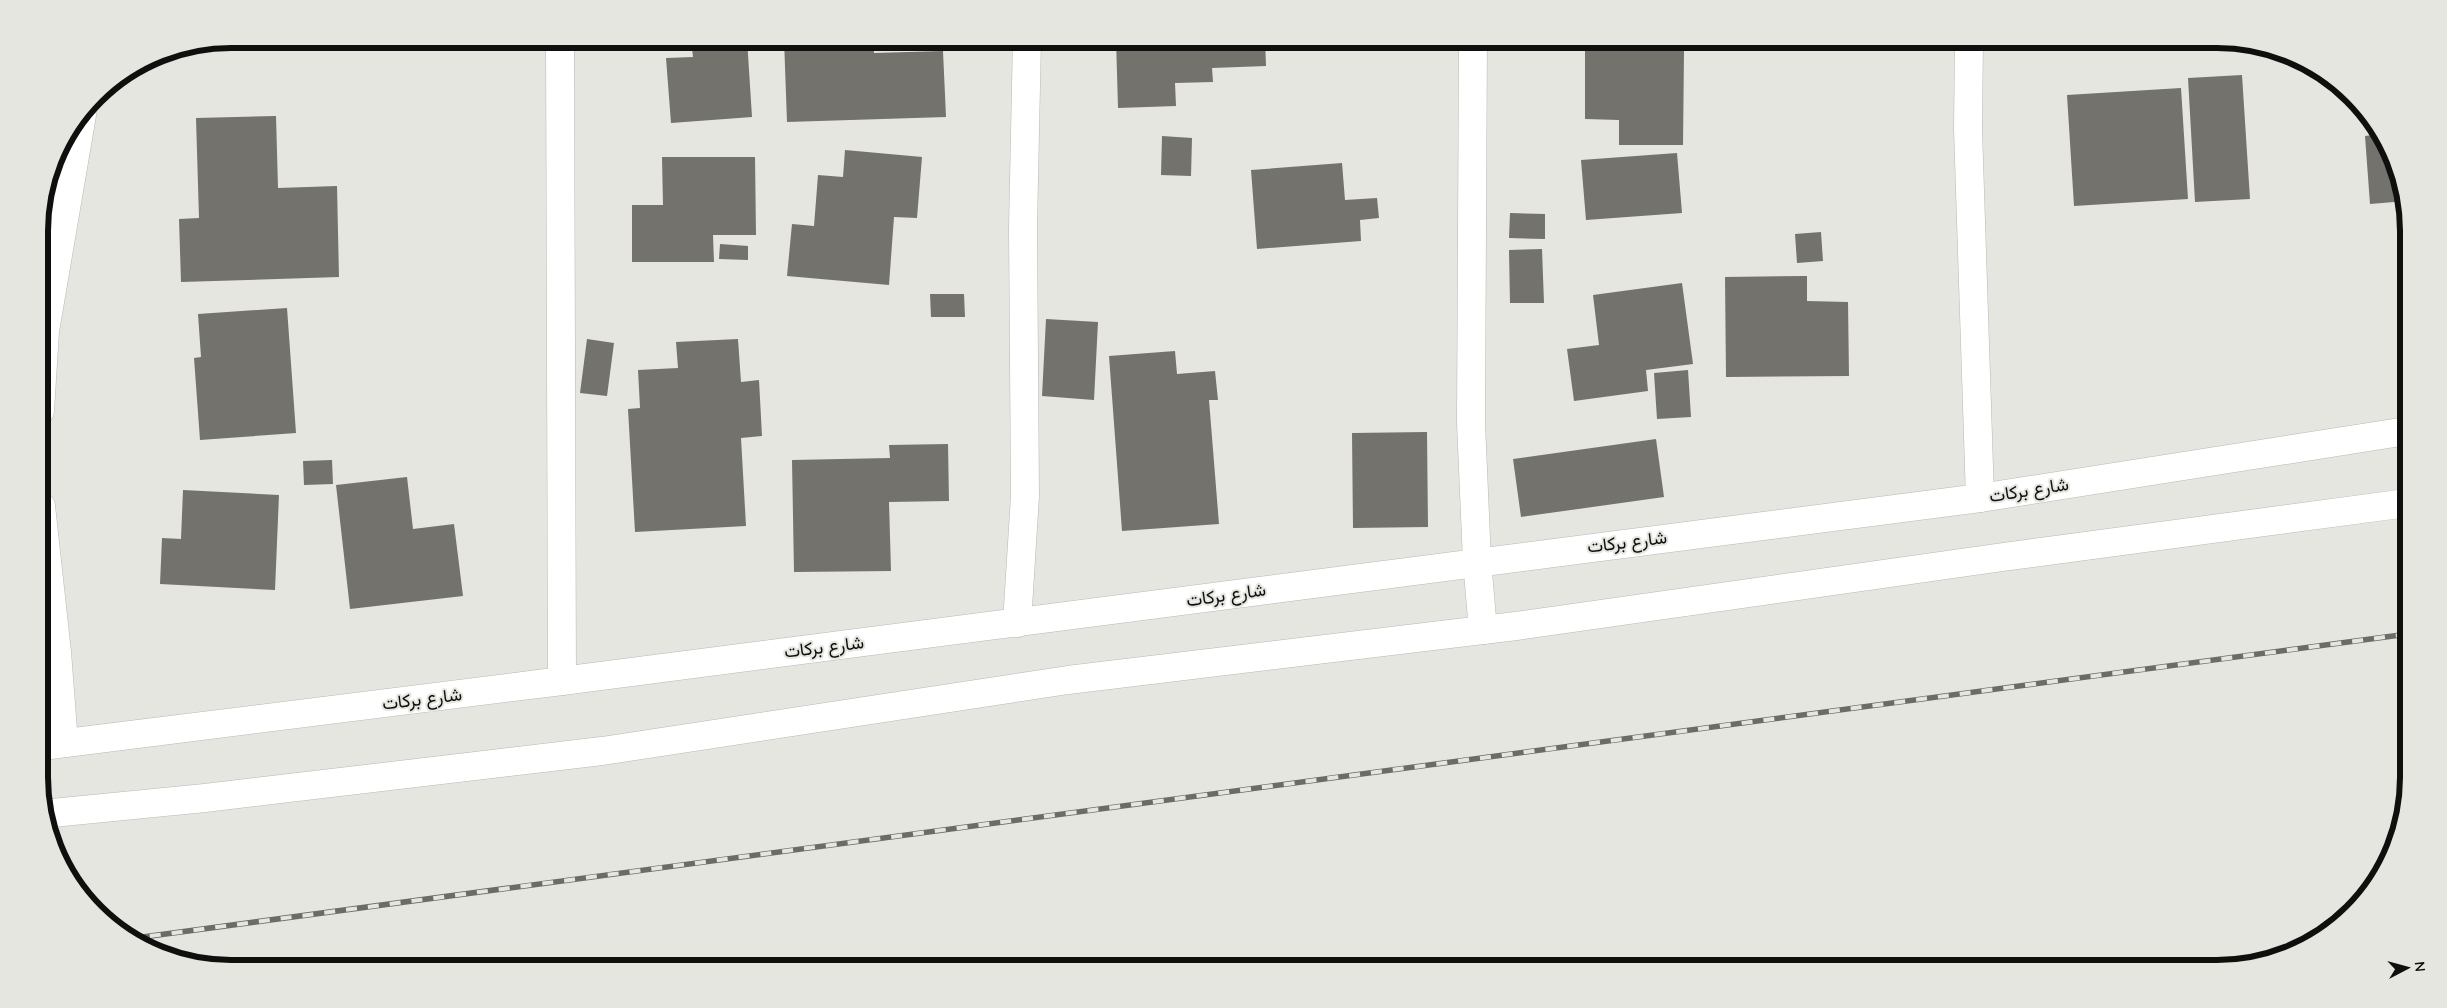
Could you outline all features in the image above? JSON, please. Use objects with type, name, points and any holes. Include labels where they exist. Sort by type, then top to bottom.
[{"type":"main road","points":[[560,48],[562,681]]},
{"type":"main road","points":[[1017,623],[1025,496],[1024,227],[1027,48]]},
{"type":"main road","points":[[1473,48],[1471,423],[1477,562],[1483,630]]},
{"type":"main road","points":[[1969,48],[1968,129],[1980,498]]},
{"type":"main road","points":[[48,313],[80,126]]},
{"type":"main road","name":"شارع بركات","points":[[53,744],[1017,623],[1980,498],[2400,432]]},
{"type":"main road","points":[[51,813],[205,798],[602,751],[1068,680],[1483,630],[2400,503]]},
{"type":"main road","points":[[48,570],[57,652],[53,744]]},
{"type":"building","points":[[692,48],[748,48],[752,117],[671,123],[666,58],[693,57]]},
{"type":"building","points":[[784,48],[874,48],[874,53],[943,51],[946,117],[787,122]]},
{"type":"building","points":[[1116,48],[1265,48],[1266,66],[1212,68],[1213,82],[1175,83],[1176,106],[1118,108]]},
{"type":"building","points":[[2137,48],[2158,48],[2137,50]]},
{"type":"building","points":[[1585,50],[1684,51],[1683,145],[1619,145],[1619,120],[1585,119]]},
{"type":"building","points":[[2242,75],[2250,199],[2195,202],[2188,78]]},
{"type":"building","points":[[2181,88],[2188,199],[2074,206],[2067,95]]},
{"type":"building","points":[[276,116],[278,188],[337,186],[339,277],[181,282],[179,219],[199,218],[196,118]]},
{"type":"building","points":[[2373,135],[2381,149],[2390,171],[2397,202],[2370,204],[2365,136]]},
{"type":"building","points":[[1162,136],[1192,138],[1191,176],[1161,175]]},
{"type":"building","points":[[845,150],[922,157],[917,218],[894,217],[889,285],[787,276],[792,224],[814,226],[818,175],[843,177]]},
{"type":"building","points":[[1677,153],[1682,213],[1586,220],[1581,160]]},
{"type":"building","points":[[662,157],[755,157],[756,235],[713,235],[714,262],[632,262],[632,205],[663,205]]},
{"type":"building","points":[[1342,163],[1345,200],[1377,198],[1379,218],[1360,220],[1361,241],[1257,249],[1251,170]]},
{"type":"building","points":[[1510,213],[1545,214],[1545,239],[1509,238]]},
{"type":"building","points":[[1821,232],[1823,261],[1797,263],[1795,234]]},
{"type":"building","points":[[720,244],[748,246],[748,260],[719,259]]},
{"type":"building","points":[[1542,249],[1544,303],[1510,303],[1509,250]]},
{"type":"building","points":[[1807,276],[1807,301],[1848,302],[1849,376],[1726,377],[1725,277]]},
{"type":"building","points":[[1682,283],[1693,364],[1646,370],[1648,391],[1574,401],[1567,349],[1599,345],[1593,295]]},
{"type":"building","points":[[930,294],[964,294],[965,317],[931,317]]},
{"type":"building","points":[[287,308],[296,433],[200,440],[194,358],[201,357],[198,314]]},
{"type":"building","points":[[1046,319],[1098,322],[1094,400],[1042,396]]},
{"type":"building","points":[[587,339],[614,343],[607,396],[580,393]]},
{"type":"building","points":[[738,339],[741,382],[759,380],[762,436],[741,438],[746,526],[635,532],[628,409],[640,408],[638,370],[678,368],[676,342]]},
{"type":"building","points":[[1175,351],[1177,374],[1215,371],[1218,400],[1209,400],[1219,524],[1122,531],[1109,356]]},
{"type":"building","points":[[1688,370],[1691,417],[1657,419],[1654,373]]},
{"type":"building","points":[[1427,432],[1428,527],[1353,528],[1352,433]]},
{"type":"building","points":[[1656,439],[1664,497],[1521,517],[1513,459]]},
{"type":"building","points":[[948,444],[949,501],[889,502],[891,571],[794,572],[792,460],[890,458],[889,445]]},
{"type":"building","points":[[332,460],[333,484],[304,485],[303,461]]},
{"type":"building","points":[[407,477],[413,529],[454,524],[463,596],[350,609],[336,485]]},
{"type":"building","points":[[183,490],[279,495],[275,590],[160,584],[162,538],[181,539]]},
{"type":"railway","points":[[141,937],[2400,635]]}]
